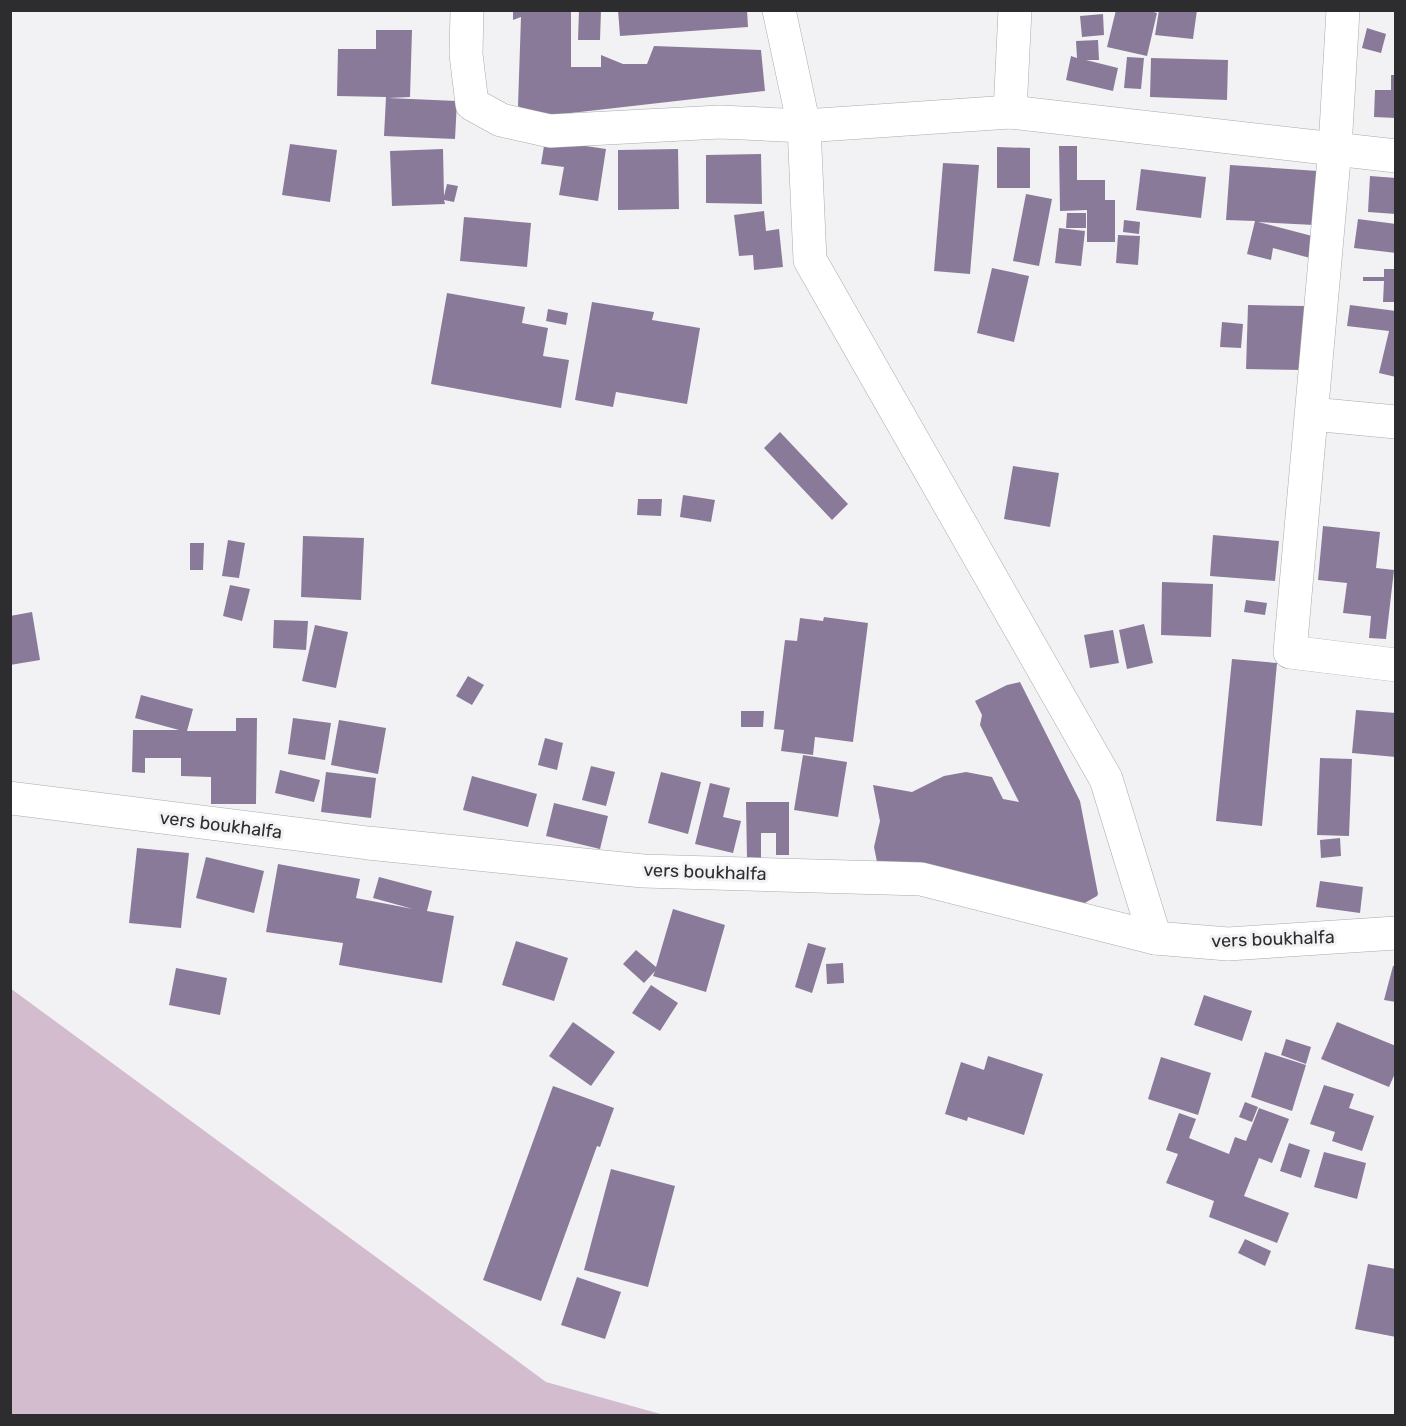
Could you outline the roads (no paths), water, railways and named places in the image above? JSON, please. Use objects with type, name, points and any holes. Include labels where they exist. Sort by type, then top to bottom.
[{"type":"street","points":[[467,10],[466,54],[472,104],[501,120],[550,131],[720,122],[804,126],[1010,112],[1395,156]]},
{"type":"street","points":[[779,10],[804,126],[810,260],[1106,779],[1155,938]]},
{"type":"street","points":[[1010,112],[1015,10]]},
{"type":"street","points":[[1343,10],[1335,148],[1290,652],[1395,665]]},
{"type":"street","points":[[1312,414],[1395,422]]},
{"type":"street","name":"vers boukhalfa","points":[[10,798],[368,843],[643,871],[921,879],[1155,938],[1228,944],[1395,933]]}]
